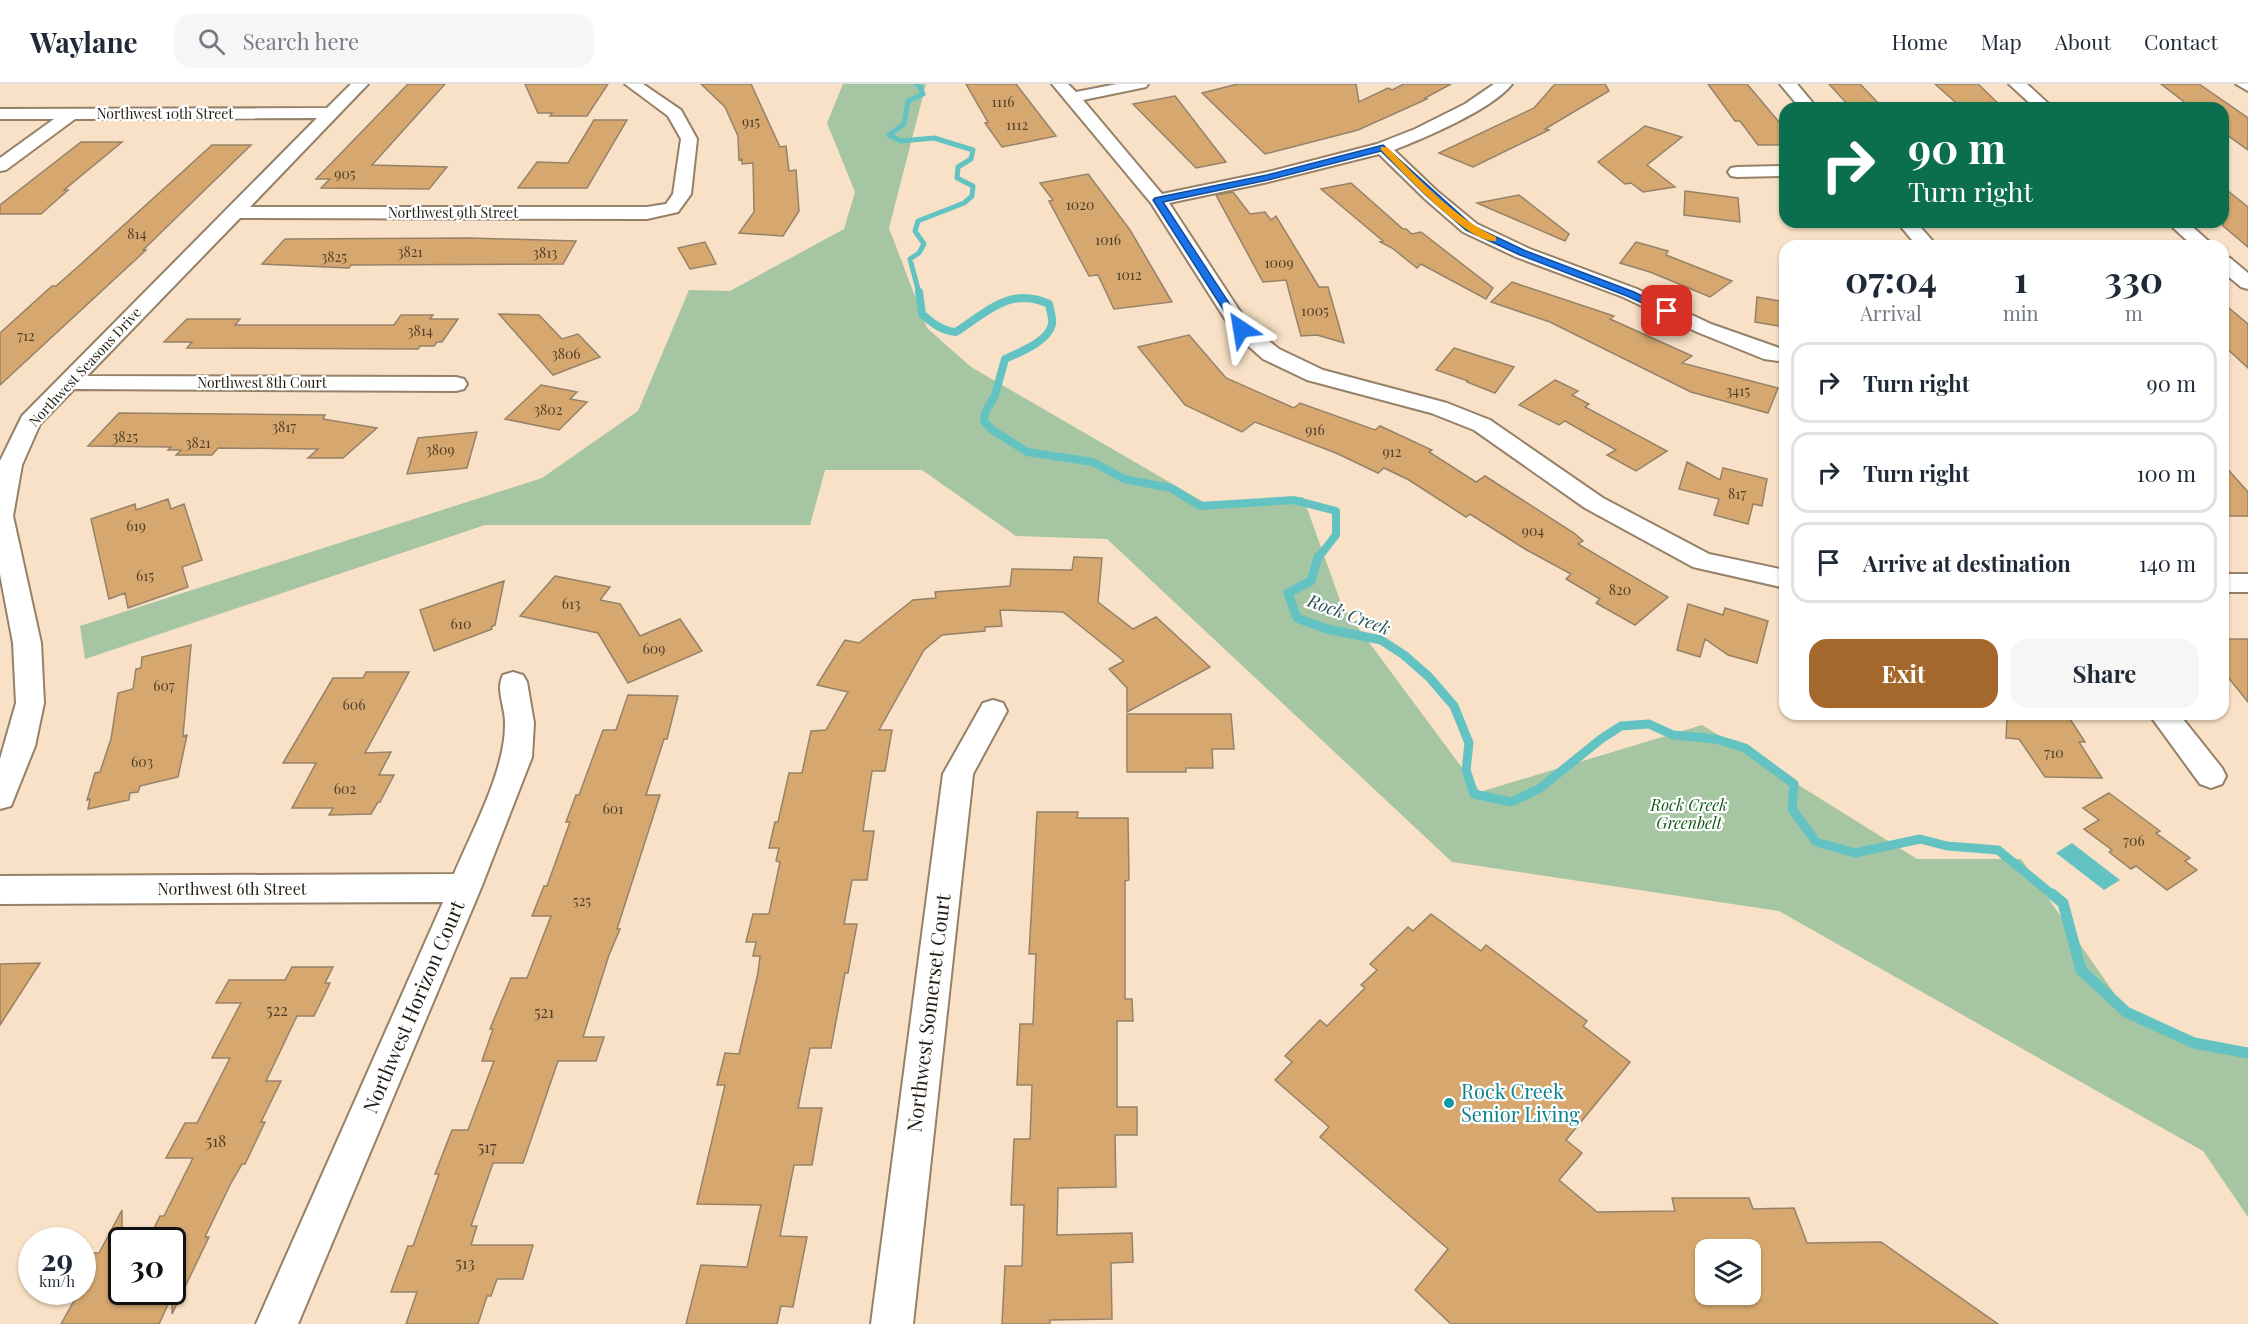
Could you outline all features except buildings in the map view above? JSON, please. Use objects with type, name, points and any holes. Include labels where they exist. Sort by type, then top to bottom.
[{"type":"street","name":"Northwest Seasons Drive","points":[[0,797],[21,746],[30,703],[27,644],[1,516],[10,465],[30,421],[360,84]]},
{"type":"street","name":"Northwest 9th Street","points":[[234,212],[646,213],[672,208],[682,194],[688,139],[675,113],[633,84]]},
{"type":"street","points":[[1065,91],[1140,84]]},
{"type":"street","points":[[1158,200],[1268,177],[1383,148],[1421,133],[1471,107],[1504,84]]},
{"type":"street","points":[[1788,84],[1804,102]]},
{"type":"street","points":[[2017,84],[2038,102]]},
{"type":"street","points":[[1065,91],[1158,200],[1241,329],[1271,354],[1314,375],[1439,408],[1482,425],[1594,502],[1702,561],[1779,578]]},
{"type":"street","name":"Northwest 10th Street","points":[[0,114],[331,113]]},
{"type":"street","points":[[0,166],[71,114]]},
{"type":"street","points":[[1383,148],[1431,195],[1470,228],[1523,253],[1630,294],[1704,328],[1779,355]]},
{"type":"street","points":[[1737,172],[1779,171]]},
{"type":"street","points":[[1911,228],[1922,240]]},
{"type":"street","points":[[2183,228],[2197,240]]},
{"type":"street","points":[[2229,267],[2248,284]]},
{"type":"street","name":"Northwest 8th Court","points":[[68,382],[456,384]]},
{"type":"street","points":[[2229,583],[2248,583]]},
{"type":"street","name":"Northwest Horizon Court","points":[[277,1324],[465,888],[517,757],[520,723],[513,682]]},
{"type":"street","name":"Northwest Somerset Court","points":[[892,1324],[958,774],[993,711]]},
{"type":"street","points":[[2168,720],[2211,776]]},
{"type":"street","name":"Northwest 6th Street","points":[[0,890],[465,888]]},
{"type":"green space","name":"Rock Creek Greenbelt","points":[[843,84],[926,84],[889,228],[927,328],[971,367],[1207,504],[1303,497],[1342,606],[1480,792],[1702,725],[1917,859],[2021,859],[2134,1022],[2248,1052],[2248,1217],[2203,1151],[1779,911],[1452,862],[1107,539],[1016,536],[922,470],[825,470],[810,525],[485,525],[85,659],[80,626],[542,478],[638,411],[689,290],[730,291],[844,229],[855,192],[827,123]]},
{"type":"water","points":[[2072,843],[2120,880],[2104,890],[2056,853]]},
{"type":"waterway","name":"Rock Creek","points":[[916,84],[919,85],[923,94],[908,101],[904,124],[889,135],[901,141],[934,138],[973,150],[971,159],[958,167],[957,178],[973,186],[972,196],[964,203],[918,221],[915,231],[924,244],[919,253],[910,259],[919,293]]},
{"type":"waterway","name":"Rock Creek","points":[[919,292],[922,314],[942,328],[956,332],[989,310],[1011,300],[1035,299],[1049,304],[1052,324],[1045,336],[1033,346],[1005,359],[995,395],[985,413],[984,421],[991,429],[1027,452],[1093,462],[1124,479],[1171,488],[1200,506],[1294,500],[1336,511],[1336,535],[1318,558]]},
{"type":"waterway","name":"Rock Creek","points":[[1318,557],[1311,581],[1288,593],[1297,618],[1327,629],[1381,640],[1404,655],[1429,677],[1454,706],[1469,743],[1466,770],[1474,794],[1511,802],[1539,789],[1601,739],[1621,726],[1649,724],[1673,735],[1716,739],[1745,748],[1794,784],[1792,809],[1816,842],[1855,853],[1920,839],[1947,846],[1998,850],[2054,896]]},
{"type":"waterway","name":"Rock Creek","points":[[2052,894],[2063,903],[2081,970],[2126,1012],[2194,1043],[2248,1053]]},
{"type":"slow traffic","points":[[1384,149],[1431,195],[1470,228],[1493,239]]},
{"type":"place","name":"Rock Creek Senior Living","points":[[1449,1103]]},
{"type":"route","points":[[1241,329],[1158,200],[1268,177],[1383,148],[1431,195],[1470,228],[1523,253],[1630,294],[1667,311]]}]
